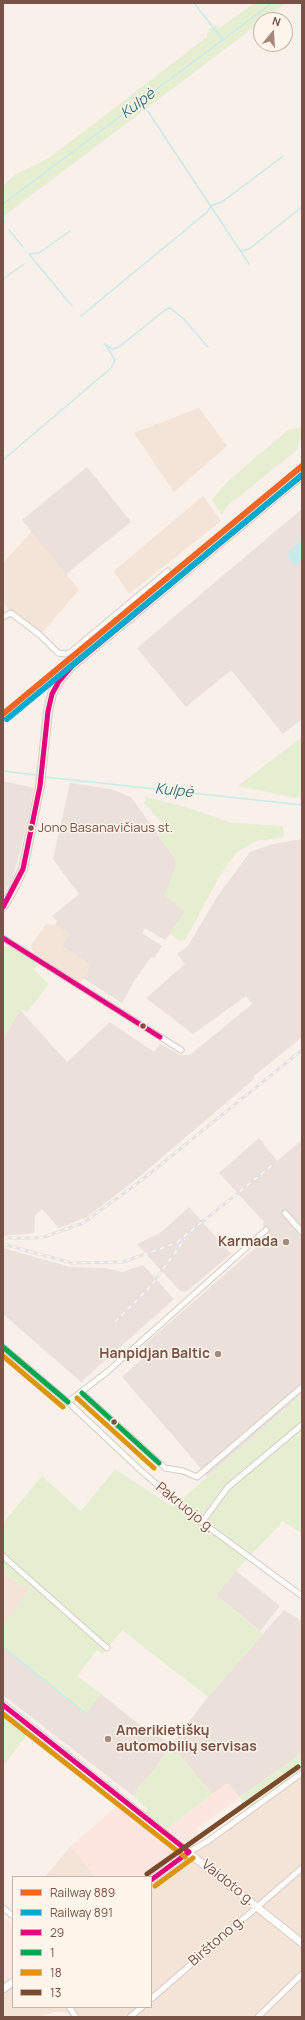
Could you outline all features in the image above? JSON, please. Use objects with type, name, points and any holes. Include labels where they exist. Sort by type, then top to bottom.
[{"type":"main road","points":[[3,907],[23,869],[40,786],[48,711],[52,694],[59,681],[72,666],[302,475]]},
{"type":"main road","name":"Vaidoto g.","points":[[3,1705],[302,1943]]},
{"type":"main road","points":[[152,1879],[189,1852]]},
{"type":"main road","points":[[3,1989],[12,1983]]},
{"type":"street","points":[[3,617],[11,612],[40,635],[58,654],[66,654],[71,652],[168,571]]},
{"type":"street","points":[[3,938],[181,1050]]},
{"type":"street","points":[[285,1213],[302,1232]]},
{"type":"street","points":[[68,1402],[82,1393],[266,1230]]},
{"type":"street","name":"Pakruojo g.","points":[[3,1347],[68,1402],[151,1480],[202,1522],[302,1596]]},
{"type":"street","points":[[82,1393],[165,1468],[183,1471],[197,1476],[302,1387]]},
{"type":"street","points":[[202,1522],[228,1487],[302,1426]]},
{"type":"street","points":[[3,1556],[107,1648]]},
{"type":"street","points":[[189,1852],[208,1841],[302,1773]]},
{"type":"street","name":"Birštono g.","points":[[152,1998],[302,1868]]},
{"type":"street","points":[[3,1908],[12,1915]]},
{"type":"street","points":[[258,2017],[302,1974]]},
{"type":"street","points":[[70,2008],[76,2017]]},
{"type":"street","points":[[130,2017],[141,2008]]},
{"type":"shaded area","points":[[199,408],[227,446],[174,492],[134,433]]},
{"type":"shaded area","points":[[87,467],[131,522],[66,574],[22,520]]},
{"type":"shaded area","points":[[203,496],[221,521],[129,594],[114,571]]},
{"type":"shaded area","points":[[302,509],[302,719],[283,734],[231,670],[186,707],[137,648]]},
{"type":"shaded area","points":[[32,531],[79,590],[40,635],[11,613],[3,602],[3,563]]},
{"type":"shaded area","points":[[3,781],[34,788],[22,844],[12,880],[3,894]]},
{"type":"shaded area","points":[[70,783],[111,789],[131,797],[174,857],[177,864],[175,870],[186,911],[165,940],[145,928],[142,933],[162,946],[154,958],[151,957],[134,981],[122,1003],[83,978],[91,965],[62,946],[70,934],[55,925],[57,921],[52,916],[79,894],[53,859]]},
{"type":"shaded area","points":[[302,839],[302,1037],[254,1076],[255,1078],[139,1177],[87,1217],[59,1228],[42,1209],[35,1215],[34,1233],[3,1236],[3,1039],[20,1010],[67,1062],[110,1022],[154,1052],[160,1044],[180,1055],[190,1055],[252,1004],[246,996],[193,1034],[146,998],[185,964],[177,954],[188,946],[217,897],[250,852],[273,844]]},
{"type":"shaded area","points":[[46,924],[55,925],[70,934],[62,946],[91,965],[80,983],[35,953],[31,948],[32,944]]},
{"type":"shaded area","points":[[259,1138],[277,1161],[302,1140],[302,1394],[207,1477],[122,1377],[150,1352],[144,1345],[270,1235],[262,1224],[264,1222],[219,1173]]},
{"type":"shaded area","points":[[189,1207],[231,1254],[186,1292],[180,1291],[137,1244],[160,1233]]},
{"type":"shaded area","points":[[3,1248],[70,1267],[105,1268],[122,1272],[143,1265],[174,1299],[81,1382],[3,1314]]},
{"type":"shaded area","points":[[3,1571],[29,1591],[3,1625]]},
{"type":"shaded area","points":[[236,1571],[280,1606],[260,1631],[216,1595]]},
{"type":"shaded area","points":[[284,1610],[302,1621],[302,1753],[240,1797],[228,1783],[212,1794],[171,1745],[208,1697]]},
{"type":"shaded area","points":[[3,1648],[85,1714],[101,1694],[145,1729],[147,1726],[171,1745],[157,1766],[132,1795],[3,1695]]},
{"type":"shaded area","points":[[302,1773],[302,2017],[71,2017],[67,2012],[54,2012],[37,2017],[3,2017],[3,1989],[12,1983],[12,2008],[152,2008],[152,1879]]},
{"type":"shaded area","points":[[228,1782],[240,1797],[196,1829],[201,1837],[188,1844],[167,1829]]},
{"type":"shaded area","points":[[124,1800],[189,1852],[152,1876],[94,1876],[71,1846]]},
{"type":"shaded area","points":[[71,1846],[94,1876],[46,1876]]},
{"type":"shaded area","points":[[3,1917],[12,1924],[12,1978],[3,1984]]},
{"type":"green space","points":[[254,3],[286,3],[274,12],[253,12],[253,28],[4,216],[3,186],[14,175],[49,158],[207,37],[208,30],[215,26],[221,27]]},
{"type":"green space","points":[[302,427],[302,437],[297,450],[226,507],[222,515],[212,500],[228,481],[288,430]]},
{"type":"green space","points":[[302,737],[302,799],[238,786]]},
{"type":"green space","points":[[146,797],[186,807],[232,823],[283,826],[284,837],[256,841],[236,853],[219,877],[186,939],[180,941],[169,933],[185,911],[164,896],[177,864],[174,857],[157,834],[165,826],[144,803]]},
{"type":"green space","points":[[3,947],[10,947],[39,961],[34,970],[49,984],[28,1011],[20,1010],[3,1039]]},
{"type":"green space","points":[[302,1394],[302,1534],[283,1521],[236,1571],[216,1595],[263,1634],[208,1697],[122,1630],[102,1654],[97,1650],[77,1676],[101,1694],[85,1714],[3,1648],[3,1625],[29,1591],[3,1571],[3,1523],[42,1476],[81,1511],[115,1469],[173,1507]]},
{"type":"green space","points":[[3,1716],[27,1735],[3,1766]]},
{"type":"green space","points":[[171,1745],[212,1794],[167,1829],[145,1812],[147,1809],[132,1795],[157,1766]]},
{"type":"green space","points":[[302,1753],[302,1773],[249,1812],[240,1797]]},
{"type":"water","points":[[302,540],[302,562],[298,565],[293,564],[287,555],[288,552]]},
{"type":"waterway","points":[[194,3],[223,40]]},
{"type":"waterway","name":"Kulpė","points":[[3,204],[272,3]]},
{"type":"waterway","points":[[141,101],[249,264]]},
{"type":"waterway","points":[[81,316],[206,213],[212,205],[222,202],[282,157]]},
{"type":"waterway","points":[[241,251],[249,249],[302,207]]},
{"type":"waterway","points":[[9,230],[23,247]]},
{"type":"waterway","points":[[29,254],[39,253],[70,231]]},
{"type":"waterway","points":[[29,254],[72,306]]},
{"type":"waterway","points":[[3,279],[24,264]]},
{"type":"waterway","points":[[104,344],[113,349],[119,347],[165,310],[170,308],[183,318],[208,347]]},
{"type":"waterway","points":[[3,460],[111,368],[115,360],[107,347]]},
{"type":"waterway","name":"Kulpė","points":[[3,771],[35,775]]},
{"type":"waterway","name":"Kulpė","points":[[45,777],[302,805]]},
{"type":"waterway","points":[[3,1647],[85,1713]]},
{"type":"railway","points":[[3,1238],[41,1238],[83,1223],[138,1183],[302,1050]]},
{"type":"railway","points":[[3,1244],[72,1263],[123,1262],[176,1243],[275,1163]]},
{"type":"railway","points":[[115,1322],[150,1287],[185,1239]]},
{"type":"rail line","name":"889","points":[[3,714],[302,466]]},
{"type":"rail line","name":"891","points":[[7,719],[302,475]]},
{"type":"transit line","name":"29","points":[[3,907],[23,869],[40,786],[48,711],[52,694],[59,681],[72,666],[302,475]]},
{"type":"transit line","name":"29","points":[[3,938],[160,1037]]},
{"type":"transit line","name":"1","points":[[3,1347],[68,1402]]},
{"type":"transit line","name":"18","points":[[3,1356],[63,1407]]},
{"type":"transit line","name":"1","points":[[82,1393],[159,1463]]},
{"type":"transit line","name":"18","points":[[77,1398],[154,1468]]},
{"type":"transit line","name":"29","points":[[3,1705],[189,1852]]},
{"type":"transit line","name":"18","points":[[3,1714],[185,1857]]},
{"type":"transit line","name":"13","points":[[147,1874],[298,1767]]},
{"type":"transit line","name":"29","points":[[152,1879],[189,1852]]},
{"type":"transit line","name":"18","points":[[155,1886],[193,1858]]},
{"type":"place","name":"Jono Basanavičiaus st.","points":[[31,828]]},
{"type":"place","name":"Karmada","points":[[286,1242]]},
{"type":"place","name":"Hanpidjan Baltic","points":[[218,1354]]},
{"type":"place","name":"Amerikietiškų automobilių servisas","points":[[108,1739]]}]
